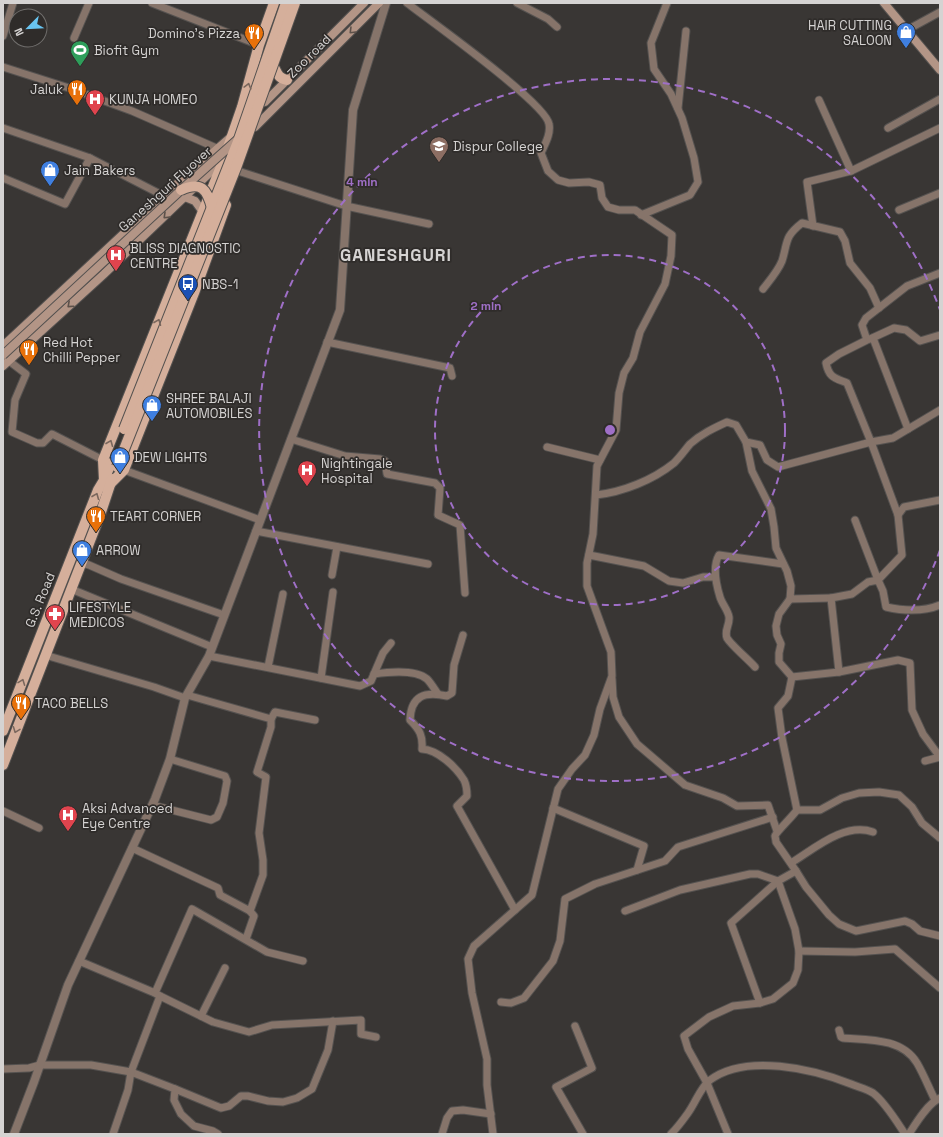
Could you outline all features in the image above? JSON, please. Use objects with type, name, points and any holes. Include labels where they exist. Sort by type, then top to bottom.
[{"type":"main road","points":[[183,194],[223,153],[235,138],[236,126],[259,45],[274,3]]},
{"type":"main road","points":[[114,465],[207,210],[286,3]]},
{"type":"main road","points":[[107,482],[218,229],[264,102],[296,3]]},
{"type":"main road","points":[[107,482],[236,168],[296,3]]},
{"type":"main road","points":[[242,107],[264,102],[364,3]]},
{"type":"main road","name":"Zoo road","points":[[255,127],[379,3]]},
{"type":"main road","points":[[884,3],[940,70]]},
{"type":"main road","points":[[275,68],[279,76],[282,79],[287,80]]},
{"type":"main road","points":[[236,126],[255,127]]},
{"type":"main road","name":"Ganeshguri Flyover","points":[[5,360],[183,194],[235,138]]},
{"type":"main road","points":[[3,346],[164,196],[223,153],[248,146]]},
{"type":"main road","points":[[114,465],[198,223],[207,210],[223,153]]},
{"type":"main road","points":[[183,194],[191,186],[201,188],[208,195],[207,210]]},
{"type":"main road","points":[[183,194],[207,210]]},
{"type":"main road","points":[[198,223],[206,220],[210,221],[218,229]]},
{"type":"main road","name":"G.S. Road","points":[[3,765],[108,493],[107,482]]},
{"type":"main road","name":"G.S. Road","points":[[3,731],[95,497],[107,482]]},
{"type":"street","points":[[3,36],[13,3]]},
{"type":"street","points":[[74,38],[89,3]]},
{"type":"street","points":[[152,3],[259,45]]},
{"type":"street","points":[[14,1134],[68,985],[152,805],[170,759],[186,696],[209,656],[340,310],[353,110],[386,3]]},
{"type":"street","points":[[407,3],[514,85],[535,104],[549,123],[549,137],[541,153],[548,171],[558,180],[569,182],[589,182],[600,185],[602,198],[608,207],[619,210],[635,210],[672,236],[672,256],[665,284],[640,332],[633,358],[624,374],[620,393],[616,430],[597,466],[593,534],[587,563],[587,586],[611,652],[613,697],[619,717],[637,744],[685,785],[723,798],[737,806],[768,805],[777,831]]},
{"type":"street","points":[[517,3],[548,19],[557,27]]},
{"type":"street","points":[[641,214],[690,195],[698,182],[694,158],[678,110],[671,94],[654,69],[651,43],[667,3]]},
{"type":"street","points":[[907,30],[940,12]]},
{"type":"street","points":[[678,110],[686,31]]},
{"type":"street","points":[[3,67],[69,88],[132,111],[223,153]]},
{"type":"street","points":[[888,128],[940,99]]},
{"type":"street","points":[[819,100],[851,171]]},
{"type":"street","points":[[3,128],[90,158],[164,196]]},
{"type":"street","points":[[813,226],[807,182],[851,171],[940,128]]},
{"type":"street","points":[[3,178],[65,204],[90,158]]},
{"type":"street","points":[[238,171],[346,206],[429,224]]},
{"type":"street","points":[[899,210],[940,193]]},
{"type":"street","points":[[763,289],[773,277],[782,261],[786,240],[793,230],[802,223],[840,232],[845,241],[850,263],[870,288],[879,308]]},
{"type":"street","points":[[908,429],[870,339],[862,325],[866,318],[907,286],[940,273]]},
{"type":"street","points":[[790,599],[831,598],[852,594],[868,582],[878,580],[902,555],[898,516],[872,442],[847,383],[834,378],[828,373],[826,363],[839,354],[894,328],[906,330],[920,341],[940,335]]},
{"type":"street","points":[[328,342],[450,368],[452,376]]},
{"type":"street","points":[[5,360],[26,374],[15,400],[12,432],[37,443],[43,443],[52,434],[114,465],[260,520]]},
{"type":"street","points":[[746,442],[760,445],[767,460],[778,467],[872,442],[893,438],[940,410]]},
{"type":"street","points":[[596,495],[623,489],[653,476],[675,462],[691,443],[710,429],[727,422],[736,425],[746,442],[752,471],[771,509],[776,548],[791,586],[790,599],[779,614],[776,626],[777,635],[781,644],[779,662],[792,677]]},
{"type":"street","points":[[291,439],[345,456],[380,458],[386,461],[387,474],[435,483],[440,488],[438,515],[460,525],[465,593]]},
{"type":"street","points":[[547,447],[600,460]]},
{"type":"street","points":[[898,516],[904,507],[940,500]]},
{"type":"street","points":[[856,520],[883,592],[886,606],[899,610],[930,609],[940,604]]},
{"type":"street","points":[[256,531],[428,564]]},
{"type":"street","points":[[332,575],[337,547]]},
{"type":"street","points":[[589,554],[644,566],[669,581],[684,582],[703,577],[715,577]]},
{"type":"street","points":[[756,667],[727,639],[726,631],[729,623],[729,616],[720,598],[715,577],[716,561],[719,555],[783,564]]},
{"type":"street","points":[[81,563],[90,565],[121,579],[224,615]]},
{"type":"street","points":[[71,589],[212,647]]},
{"type":"street","points":[[321,678],[333,592]]},
{"type":"street","points":[[268,667],[283,594]]},
{"type":"street","points":[[831,598],[839,672]]},
{"type":"street","points":[[463,635],[454,665],[452,692],[447,696],[438,694],[422,696],[414,700],[410,710],[410,720],[423,738],[422,749],[429,749],[451,764],[465,782],[467,796],[457,806],[515,910]]},
{"type":"street","points":[[209,656],[360,686],[371,681],[383,653],[391,643]]},
{"type":"street","points":[[45,655],[271,719]]},
{"type":"street","points":[[792,677],[839,672],[898,660],[910,663],[912,710],[923,734],[940,757],[925,761]]},
{"type":"street","points":[[374,674],[399,671],[420,676],[426,678],[438,694]]},
{"type":"street","points":[[493,1134],[487,1085],[487,1059],[472,993],[468,959],[474,946],[532,895],[558,789],[585,754],[594,735],[600,709],[612,676]]},
{"type":"street","points":[[792,677],[788,696],[778,708],[782,738],[797,810],[791,819],[777,831],[775,836],[776,842],[806,887],[829,915],[839,924],[856,931],[905,921],[912,924],[920,931],[940,936]]},
{"type":"street","points":[[250,911],[263,874],[263,860],[259,833],[266,777],[257,772],[271,727],[271,719],[275,712],[315,720]]},
{"type":"street","points":[[152,805],[211,820],[217,817],[223,803],[227,781],[225,776],[170,759]]},
{"type":"street","points":[[797,810],[820,810],[842,798],[859,793],[879,792],[899,795],[912,807],[922,823],[940,838]]},
{"type":"street","points":[[553,808],[644,846],[637,870]]},
{"type":"street","points":[[3,811],[40,828]]},
{"type":"street","points":[[501,1002],[512,1003],[524,998],[553,961],[560,941],[565,899],[595,884],[665,861],[678,847],[773,816]]},
{"type":"street","points":[[791,863],[834,837],[850,830],[865,830],[873,832]]},
{"type":"street","points":[[132,848],[218,888],[220,895],[250,911],[254,916],[246,939]]},
{"type":"street","points":[[760,1003],[731,923],[778,881],[796,871]]},
{"type":"street","points":[[625,911],[680,890],[750,874],[758,874],[778,881]]},
{"type":"street","points":[[728,1134],[707,1083],[688,1049],[684,1036],[709,1017],[733,1006],[760,1003],[773,999],[793,983],[798,970],[800,951],[795,929],[778,881]]},
{"type":"street","points":[[113,1134],[128,1090],[131,1072],[157,995],[192,909],[267,952],[303,961]]},
{"type":"street","points":[[800,951],[855,952],[895,949],[940,988]]},
{"type":"street","points":[[79,961],[157,995],[213,1022],[249,1032],[272,1025],[362,1020],[361,1034],[376,1038]]},
{"type":"street","points":[[202,1016],[225,968]]},
{"type":"street","points":[[3,1069],[28,1068],[40,1065],[91,1065],[131,1072],[221,1108],[229,1106],[241,1096],[283,1102],[297,1098],[312,1089],[328,1050],[333,1021]]},
{"type":"street","points":[[575,1026],[592,1068],[556,1087],[583,1134]]},
{"type":"street","points":[[839,1030],[841,1037],[843,1038],[873,1039],[890,1043],[903,1049],[916,1062],[938,1099],[918,1120],[909,1134]]},
{"type":"street","points":[[671,1134],[688,1113],[707,1083],[722,1072],[738,1068],[779,1066],[806,1070],[839,1080],[874,1094],[906,1134]]},
{"type":"street","points":[[175,1089],[174,1100],[181,1114],[194,1126],[213,1131],[218,1134]]},
{"type":"street","points":[[442,1134],[447,1118],[452,1111],[463,1110],[491,1114]]},
{"type":"place","name":"HAIR CUTTING SALOON","points":[[906,49]]},
{"type":"place","name":"Domino's Pizza","points":[[254,50]]},
{"type":"place","name":"Biofit Gym","points":[[80,67]]},
{"type":"place","name":"Jaluk","points":[[77,106]]},
{"type":"place","name":"KUNJA HOMEO","points":[[95,116]]},
{"type":"place","name":"Dispur College","points":[[439,163]]},
{"type":"place","name":"Jain Bakers","points":[[50,187]]},
{"type":"place","name":"BLISS DIAGNOSTIC CENTRE","points":[[116,272]]},
{"type":"place","name":"NBS-1","points":[[188,301]]},
{"type":"place","name":"Red Hot Chilli Pepper","points":[[29,366]]},
{"type":"place","name":"SHREE BALAJI AUTOMOBILES","points":[[152,422]]},
{"type":"place","name":"DEW LIGHTS","points":[[120,474]]},
{"type":"place","name":"Nightingale Hospital","points":[[307,487]]},
{"type":"place","name":"TEART CORNER","points":[[96,533]]},
{"type":"place","name":"ARROW","points":[[82,567]]},
{"type":"place","name":"LIFESTYLE MEDICOS","points":[[55,631]]},
{"type":"place","name":"TACO BELLS","points":[[21,720]]},
{"type":"place","name":"Aksi Advanced Eye Centre","points":[[68,832]]},
{"type":"district","name":"GANESHGURI","points":[[396,255]]}]
